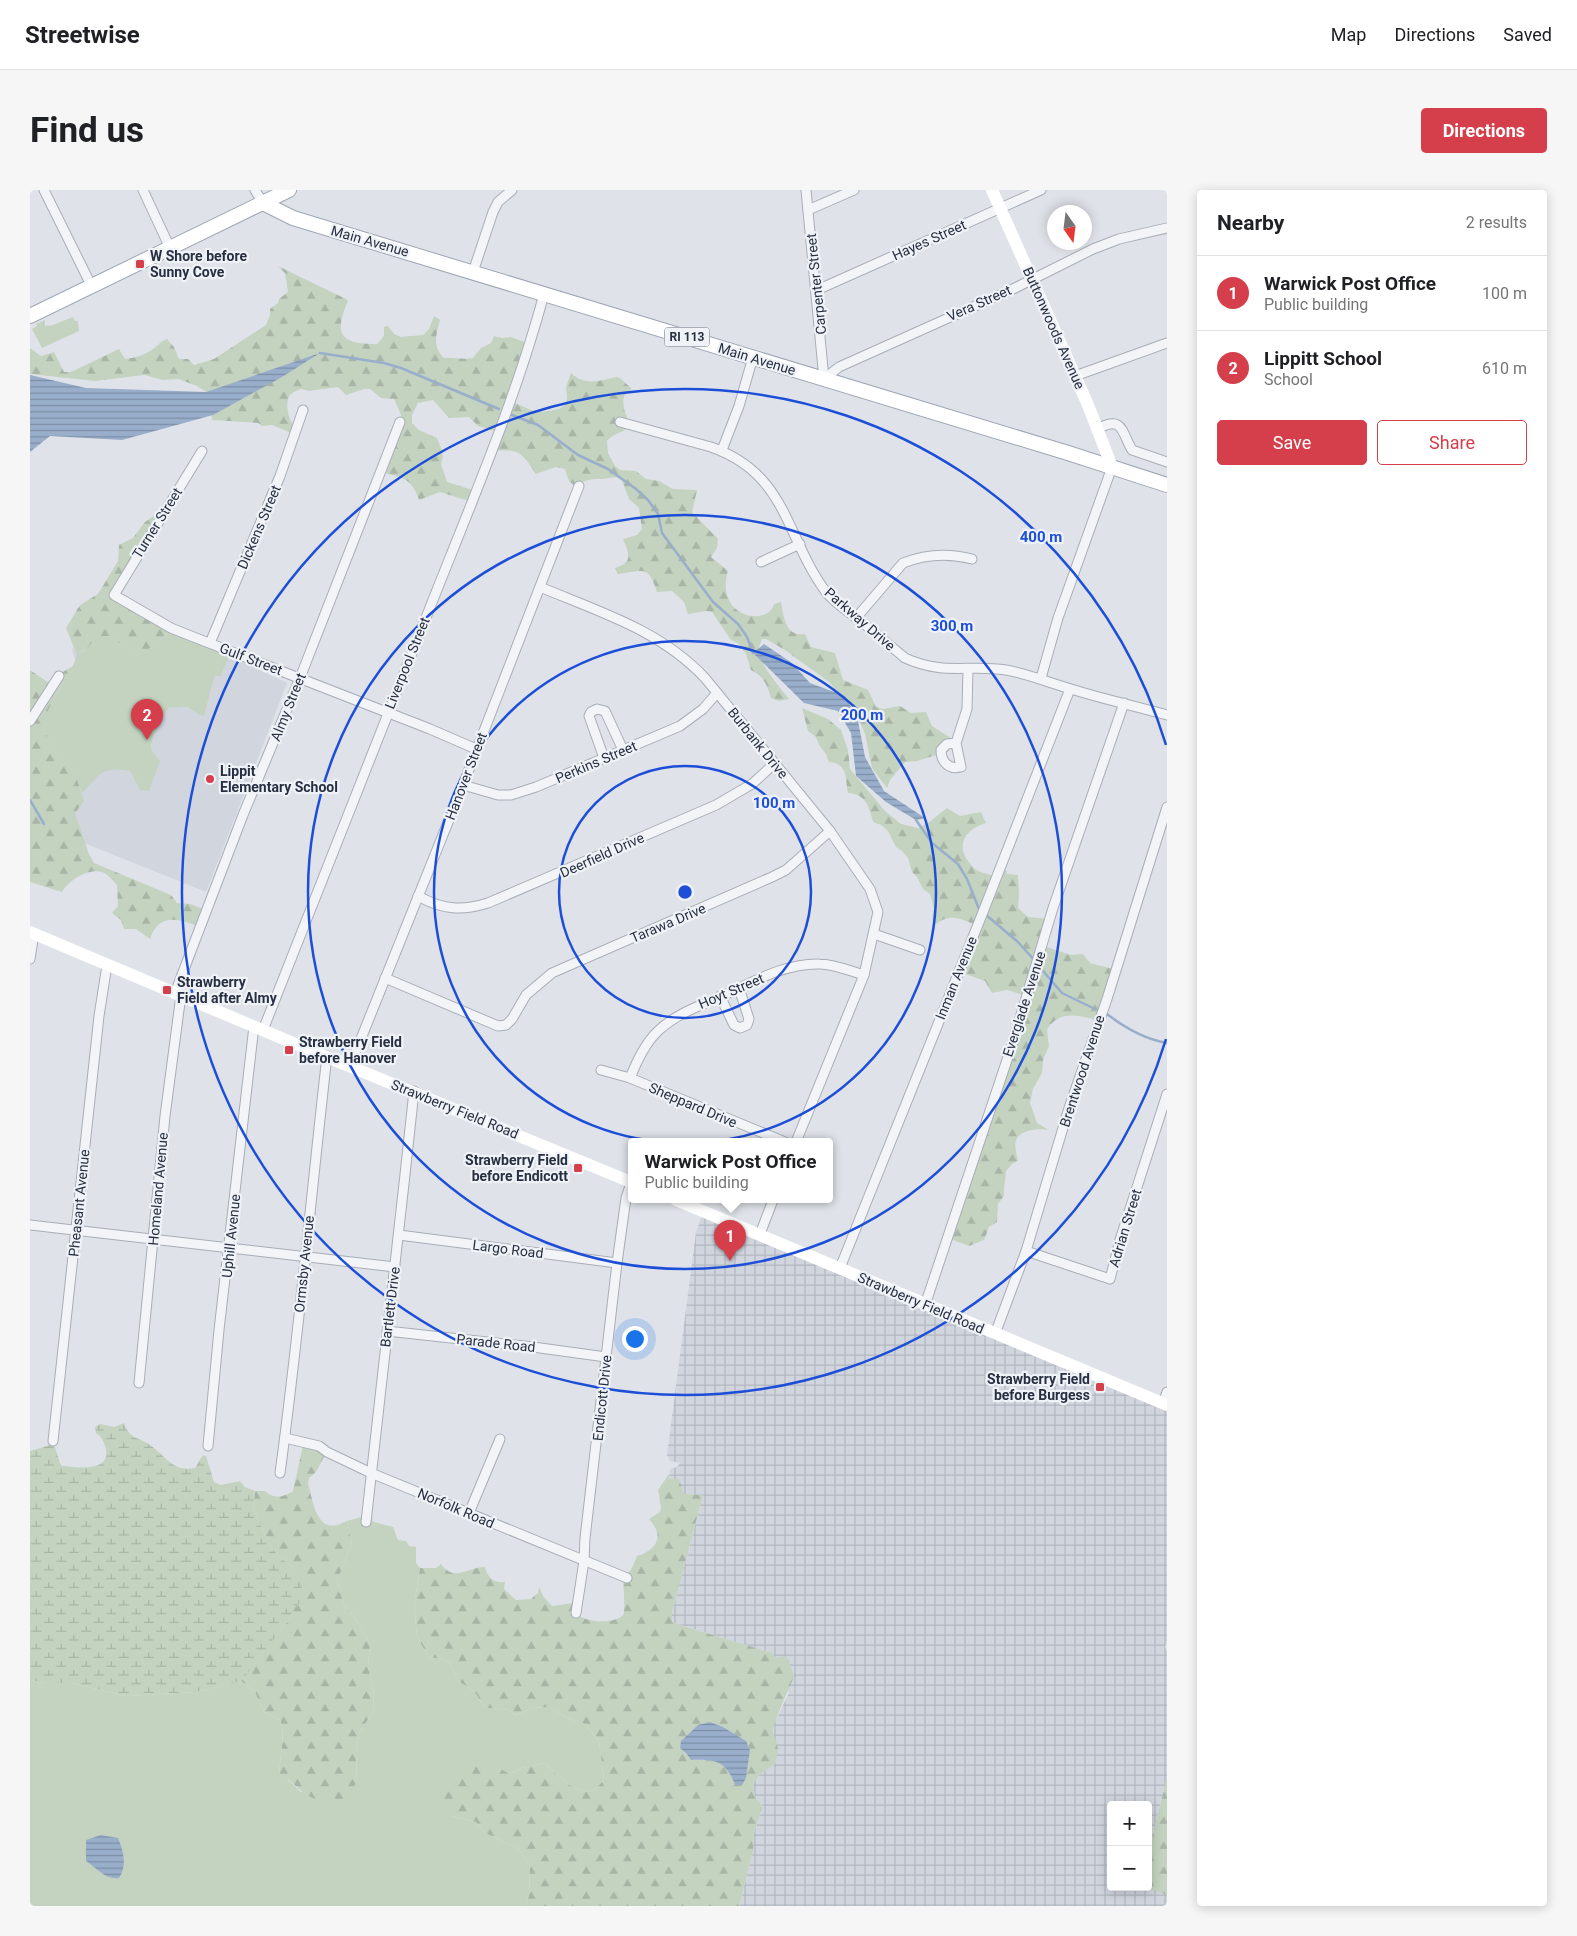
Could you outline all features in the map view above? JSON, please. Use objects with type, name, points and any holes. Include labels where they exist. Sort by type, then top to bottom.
[{"type":"main road","points":[[30,316],[289,190]]},
{"type":"main road","name":"Main Avenue","points":[[263,203],[293,218],[1167,485]]},
{"type":"street","points":[[44,190],[92,287]]},
{"type":"street","points":[[144,190],[170,248]]},
{"type":"street","points":[[255,190],[263,203]]},
{"type":"street","points":[[473,272],[493,212],[498,202],[512,190]]},
{"type":"street","name":"Carpenter Street","points":[[806,190],[824,379]]},
{"type":"street","points":[[808,210],[854,190]]},
{"type":"street","name":"Buttonwoods Avenue","points":[[992,190],[1033,279],[1112,467]]},
{"type":"street","name":"Hayes Street","points":[[817,290],[1042,190]]},
{"type":"street","name":"Vera Street","points":[[824,379],[839,367],[1033,279],[1105,244],[1167,228]]},
{"type":"street","name":"Liverpool Street","points":[[259,1028],[470,508],[520,375],[544,294]]},
{"type":"street","points":[[1075,376],[1167,343]]},
{"type":"street","points":[[722,450],[739,406],[753,357]]},
{"type":"street","name":"Dickens Street","points":[[210,643],[280,476],[303,410]]},
{"type":"street","name":"Almy Street","points":[[178,994],[243,815],[300,678],[400,422]]},
{"type":"street","name":"Parkway Drive","points":[[620,422],[722,450],[743,462],[772,491],[782,507],[812,570],[828,594],[905,658],[936,669],[1004,669],[1042,678],[1070,689],[1167,715]]},
{"type":"street","points":[[1097,429],[1110,422],[1115,423],[1120,426],[1132,450],[1167,462]]},
{"type":"street","name":"Turner Street","points":[[114,595],[202,451]]},
{"type":"street","points":[[1042,678],[1058,618],[1112,467]]},
{"type":"street","name":"Hanover Street","points":[[350,1066],[463,785],[578,486]]},
{"type":"street","points":[[761,562],[800,544]]},
{"type":"street","points":[[856,618],[904,563],[914,559],[943,555],[972,558]]},
{"type":"street","name":"Burbank Drive","points":[[540,587],[633,625],[656,637],[691,663],[830,831],[870,889],[878,912],[864,975],[798,1138]]},
{"type":"street","name":"Gulf Street","points":[[114,595],[171,628],[387,712],[476,749]]},
{"type":"street","points":[[956,743],[967,709],[968,669]]},
{"type":"street","points":[[30,721],[59,676]]},
{"type":"street","name":"Inman Avenue","points":[[840,1268],[1070,689]]},
{"type":"street","name":"Perkins Street","points":[[463,785],[496,795],[511,794],[543,784],[689,721],[717,693]]},
{"type":"street","name":"Everglade Avenue","points":[[925,1305],[1012,1045],[1053,908],[1124,703]]},
{"type":"street","points":[[604,758],[589,716],[591,712],[597,709],[605,711],[623,750]]},
{"type":"street","name":"Deerfield Drive","points":[[418,896],[435,904],[460,909],[488,903],[725,800],[752,784],[774,764]]},
{"type":"street","name":"Brentwood Avenue","points":[[995,1334],[1026,1251],[1069,1108],[1107,998],[1167,807]]},
{"type":"street","name":"Tarawa Drive","points":[[385,978],[498,1026],[506,1025],[512,1019],[526,995],[552,973],[786,870],[830,831]]},
{"type":"street","points":[[30,959],[32,933]]},
{"type":"street","name":"Strawberry Field Road","points":[[32,933],[628,1181]]},
{"type":"street","points":[[874,934],[920,950]]},
{"type":"street","name":"Hoyt Street","points":[[630,1078],[644,1048],[658,1030],[678,1015],[720,996],[780,970],[805,965],[824,964],[864,975]]},
{"type":"street","name":"Pheasant Avenue","points":[[53,1441],[107,965]]},
{"type":"street","points":[[720,996],[734,1025],[740,1028],[747,1026],[749,1019],[739,988]]},
{"type":"street","name":"Homeland Avenue","points":[[139,1383],[178,994]]},
{"type":"street","name":"Uphill Avenue","points":[[208,1446],[219,1330],[259,1028]]},
{"type":"street","name":"Ormsby Avenue","points":[[280,1473],[327,1056]]},
{"type":"street","name":"Sheppard Drive","points":[[601,1070],[630,1078],[775,1138]]},
{"type":"street","name":"Bartlett Drive","points":[[366,1522],[414,1092]]},
{"type":"street","name":"Adrian Street","points":[[1026,1251],[1110,1279],[1120,1240],[1167,1094]]},
{"type":"street","name":"Endicott Drive","points":[[576,1614],[584,1561],[585,1538],[617,1263],[628,1192]]},
{"type":"street","name":"Strawberry Field Road","points":[[683,1203],[995,1334],[1166,1400]]},
{"type":"street","points":[[760,1234],[772,1203]]},
{"type":"street","points":[[30,1225],[230,1249],[395,1266]]},
{"type":"street","name":"Largo Road","points":[[399,1235],[617,1263]]},
{"type":"street","name":"Parade Road","points":[[387,1331],[606,1357]]},
{"type":"street","name":"Norfolk Road","points":[[285,1438],[319,1446],[327,1452],[371,1472],[628,1578]]},
{"type":"street","points":[[469,1513],[500,1439]]},
{"type":"shaded area","points":[[100,595],[287,683],[206,892],[69,837],[30,736],[76,663],[72,650]]},
{"type":"shaded area","points":[[703,1213],[1167,1406],[1167,1641],[1165,1647],[1167,1651],[1167,1777],[1152,1838],[1152,1801],[1107,1801],[1107,1891],[1152,1891],[1152,1889],[1167,1895],[1167,1906],[739,1906],[753,1851],[754,1833],[763,1806],[755,1797],[753,1784],[760,1774],[775,1764],[778,1747],[774,1739],[773,1726],[789,1693],[776,1658],[772,1653],[672,1621],[672,1613],[703,1495],[684,1494],[669,1479],[670,1469],[677,1467],[680,1463],[670,1461],[667,1455],[696,1232]]},
{"type":"green space","points":[[278,266],[346,299],[348,301],[343,313],[341,330],[343,335],[355,342],[377,344],[384,336],[384,327],[388,326],[394,334],[401,337],[423,335],[429,329],[434,316],[440,320],[436,335],[436,345],[444,358],[473,358],[481,348],[491,343],[494,336],[502,338],[511,337],[527,343],[511,401],[533,411],[543,412],[559,409],[565,405],[567,398],[566,387],[571,373],[587,381],[620,378],[632,389],[625,394],[623,402],[631,425],[607,441],[608,453],[615,466],[620,470],[636,471],[646,479],[659,481],[673,489],[697,490],[692,512],[718,539],[717,548],[711,557],[728,571],[726,587],[729,599],[735,608],[744,614],[763,615],[770,611],[774,604],[781,602],[789,629],[798,634],[805,634],[811,647],[835,653],[843,680],[868,690],[876,707],[883,709],[900,706],[911,713],[926,712],[932,726],[954,740],[949,751],[917,761],[905,762],[890,780],[887,788],[872,768],[865,734],[857,715],[829,682],[785,650],[766,639],[762,639],[759,650],[763,664],[789,699],[779,701],[771,698],[764,681],[751,670],[746,654],[738,643],[731,640],[712,612],[688,614],[684,602],[672,591],[657,592],[651,577],[644,571],[618,574],[615,568],[625,563],[628,557],[623,539],[637,535],[642,529],[639,508],[629,499],[621,478],[587,480],[577,488],[569,481],[565,469],[556,467],[536,474],[527,460],[518,453],[514,451],[491,451],[497,432],[478,426],[469,417],[449,418],[433,400],[418,403],[412,415],[412,423],[419,430],[437,438],[443,456],[441,464],[447,482],[476,491],[472,502],[440,492],[419,500],[409,482],[380,472],[401,415],[394,399],[381,398],[370,389],[346,395],[338,387],[309,391],[301,389],[294,392],[288,398],[287,403],[289,416],[295,427],[291,433],[272,425],[262,426],[258,423],[212,420],[213,396],[197,386],[178,379],[163,380],[144,375],[95,381],[30,374],[30,348],[41,356],[54,352],[64,372],[71,372],[119,349],[125,359],[138,357],[167,339],[174,347],[179,359],[188,359],[194,365],[214,359],[266,325],[270,309],[288,292],[285,273]]},
{"type":"green space","points":[[73,317],[75,321],[78,321],[79,331],[42,348],[32,329],[37,326],[36,324],[45,320],[45,326],[53,325]]},
{"type":"green space","points":[[155,515],[164,520],[119,597],[173,629],[140,656],[108,636],[97,636],[86,650],[84,649],[77,655],[66,628],[80,605],[98,594],[118,561],[119,545],[133,538],[145,522]]},
{"type":"green space","points":[[173,629],[230,653],[221,676],[215,676],[204,716],[199,715],[188,707],[170,707],[167,710],[158,726],[151,747],[160,761],[149,791],[140,790],[130,771],[113,770],[102,773],[82,793],[75,773],[54,752],[50,738],[44,733],[44,724],[51,704],[69,674],[77,655],[86,649],[97,636],[108,636],[140,656]]},
{"type":"green space","points":[[75,665],[50,707],[46,716],[44,733],[50,738],[54,752],[75,773],[84,801],[75,813],[89,854],[94,863],[171,895],[177,903],[190,904],[206,910],[200,927],[177,920],[164,921],[154,930],[150,939],[136,929],[124,929],[121,920],[112,913],[118,906],[117,885],[102,872],[85,873],[79,876],[69,883],[62,892],[30,882],[30,670],[52,685],[59,674]]},
{"type":"green space","points":[[802,708],[828,719],[841,730],[848,750],[850,769],[885,811],[901,824],[918,828],[928,823],[947,808],[960,816],[981,812],[986,823],[972,830],[964,840],[963,847],[967,860],[980,872],[995,876],[1001,869],[1007,871],[1007,874],[1018,875],[1018,908],[1028,917],[1050,919],[1043,946],[1071,955],[1083,954],[1090,963],[1113,969],[1097,1020],[1076,1016],[1063,1017],[1057,1019],[1047,1030],[1049,1046],[1043,1060],[1042,1073],[1033,1089],[1030,1103],[1037,1123],[1049,1130],[1038,1129],[1028,1131],[1019,1136],[1015,1143],[1018,1161],[1012,1164],[1006,1171],[1004,1196],[998,1204],[997,1222],[989,1227],[984,1240],[969,1246],[948,1238],[1024,995],[1007,990],[992,993],[985,981],[960,972],[974,924],[949,918],[934,926],[932,917],[934,909],[930,894],[923,889],[912,872],[908,858],[896,847],[888,831],[881,825],[873,822],[866,802],[859,796],[848,793],[843,768],[840,765],[829,762],[816,737],[808,731]]},
{"type":"green space","points":[[124,1423],[131,1435],[150,1445],[175,1466],[187,1469],[195,1468],[203,1455],[206,1456],[214,1482],[221,1485],[240,1481],[245,1487],[255,1491],[253,1508],[271,1548],[296,1572],[303,1592],[298,1606],[293,1607],[290,1618],[241,1681],[196,1692],[126,1696],[72,1683],[44,1683],[30,1680],[30,1451],[50,1445],[55,1447],[62,1466],[91,1467],[98,1465],[106,1457],[106,1449],[103,1440],[96,1433],[95,1427],[100,1424],[114,1427]]},
{"type":"green space","points":[[303,1445],[326,1453],[316,1472],[309,1478],[308,1484],[315,1509],[323,1522],[329,1525],[337,1525],[347,1521],[352,1543],[337,1581],[344,1604],[361,1627],[370,1645],[368,1667],[373,1685],[374,1711],[360,1731],[356,1752],[357,1782],[342,1802],[312,1798],[280,1775],[283,1734],[280,1720],[264,1712],[255,1692],[241,1681],[290,1618],[296,1572],[271,1548],[253,1508],[255,1491],[265,1491],[272,1496],[279,1497],[293,1491]]},
{"type":"green space","points":[[669,1474],[669,1479],[679,1479],[684,1494],[703,1495],[672,1613],[672,1621],[772,1653],[776,1658],[785,1656],[789,1661],[794,1677],[773,1729],[778,1748],[775,1764],[760,1774],[753,1784],[755,1797],[763,1806],[754,1833],[753,1851],[739,1906],[526,1906],[529,1895],[530,1865],[518,1848],[485,1833],[476,1822],[452,1816],[441,1801],[442,1784],[464,1767],[471,1765],[492,1765],[509,1774],[522,1768],[545,1763],[572,1786],[592,1792],[604,1780],[599,1742],[585,1724],[567,1718],[550,1707],[533,1708],[516,1715],[509,1710],[488,1708],[483,1705],[474,1691],[458,1681],[450,1663],[444,1659],[428,1657],[417,1636],[414,1605],[420,1568],[436,1568],[441,1564],[446,1570],[462,1573],[485,1567],[492,1579],[497,1582],[505,1582],[504,1589],[516,1600],[531,1599],[538,1593],[539,1587],[543,1596],[552,1606],[574,1603],[577,1613],[582,1617],[593,1621],[614,1620],[624,1613],[623,1576],[631,1570],[637,1556],[654,1546],[658,1537],[654,1525],[649,1519],[660,1512],[658,1490]],"holes":[[[723,1727],[746,1742],[750,1750],[735,1785],[728,1771],[719,1763],[707,1760],[691,1760],[686,1753]]]},
{"type":"green space","points":[[364,1514],[374,1522],[393,1527],[398,1540],[406,1541],[409,1546],[416,1547],[416,1563],[420,1568],[414,1605],[417,1636],[428,1657],[444,1659],[450,1663],[458,1681],[474,1691],[483,1705],[488,1708],[509,1710],[516,1715],[533,1708],[550,1707],[567,1718],[585,1724],[599,1742],[604,1780],[592,1792],[572,1786],[545,1763],[522,1768],[509,1774],[492,1765],[452,1816],[476,1822],[485,1833],[518,1848],[530,1865],[529,1895],[526,1906],[30,1906],[30,1680],[44,1683],[72,1683],[126,1696],[196,1692],[241,1681],[255,1692],[264,1712],[280,1720],[283,1740],[280,1775],[301,1792],[357,1782],[356,1752],[360,1731],[374,1711],[373,1685],[368,1667],[370,1645],[361,1627],[344,1604],[337,1581],[352,1543],[347,1521],[361,1517]]},
{"type":"green space","points":[[1167,1777],[1167,1895],[1152,1890],[1152,1838]]},
{"type":"water","points":[[320,353],[282,377],[213,415],[122,440],[50,436],[30,452],[30,375],[86,388],[206,392]]},
{"type":"water","points":[[764,644],[792,663],[810,683],[845,696],[858,721],[865,757],[884,791],[925,818],[916,820],[886,802],[856,776],[851,733],[838,711],[804,703],[753,653]]},
{"type":"water","points":[[710,1722],[723,1727],[746,1741],[750,1750],[746,1778],[742,1785],[735,1785],[728,1771],[719,1763],[707,1760],[691,1760],[680,1748],[681,1741],[698,1725]]},
{"type":"water","points":[[101,1835],[118,1838],[124,1859],[122,1873],[119,1878],[105,1875],[86,1861],[86,1840]]},
{"type":"waterway","points":[[320,353],[384,363],[401,368],[499,409]]},
{"type":"waterway","points":[[512,415],[538,425],[578,455],[608,469],[648,500],[658,514],[662,533],[713,602],[738,624],[747,637],[753,653]]},
{"type":"waterway","points":[[30,800],[44,824]]},
{"type":"waterway","points":[[916,820],[932,843],[958,864],[967,879],[979,909],[1018,942],[1035,961]]},
{"type":"waterway","points":[[1038,965],[1062,993],[1095,1009]]},
{"type":"waterway","points":[[1107,1014],[1135,1032],[1150,1039],[1167,1043]]},
{"type":"place","name":"W Shore before Sunny Cove","points":[[140,264]]},
{"type":"place","name":"Lippitt School","points":[[147,740]]},
{"type":"place","name":"Lippit Elementary School","points":[[210,779]]},
{"type":"place","name":"Strawberry Field after Almy","points":[[167,990]]},
{"type":"place","name":"Strawberry Field before Hanover","points":[[289,1050]]},
{"type":"place","name":"Strawberry Field before Endicott","points":[[578,1168]]},
{"type":"place","name":"Warwick Post Office","points":[[730,1261]]},
{"type":"place","name":"Strawberry Field before Burgess","points":[[1100,1387]]}]
